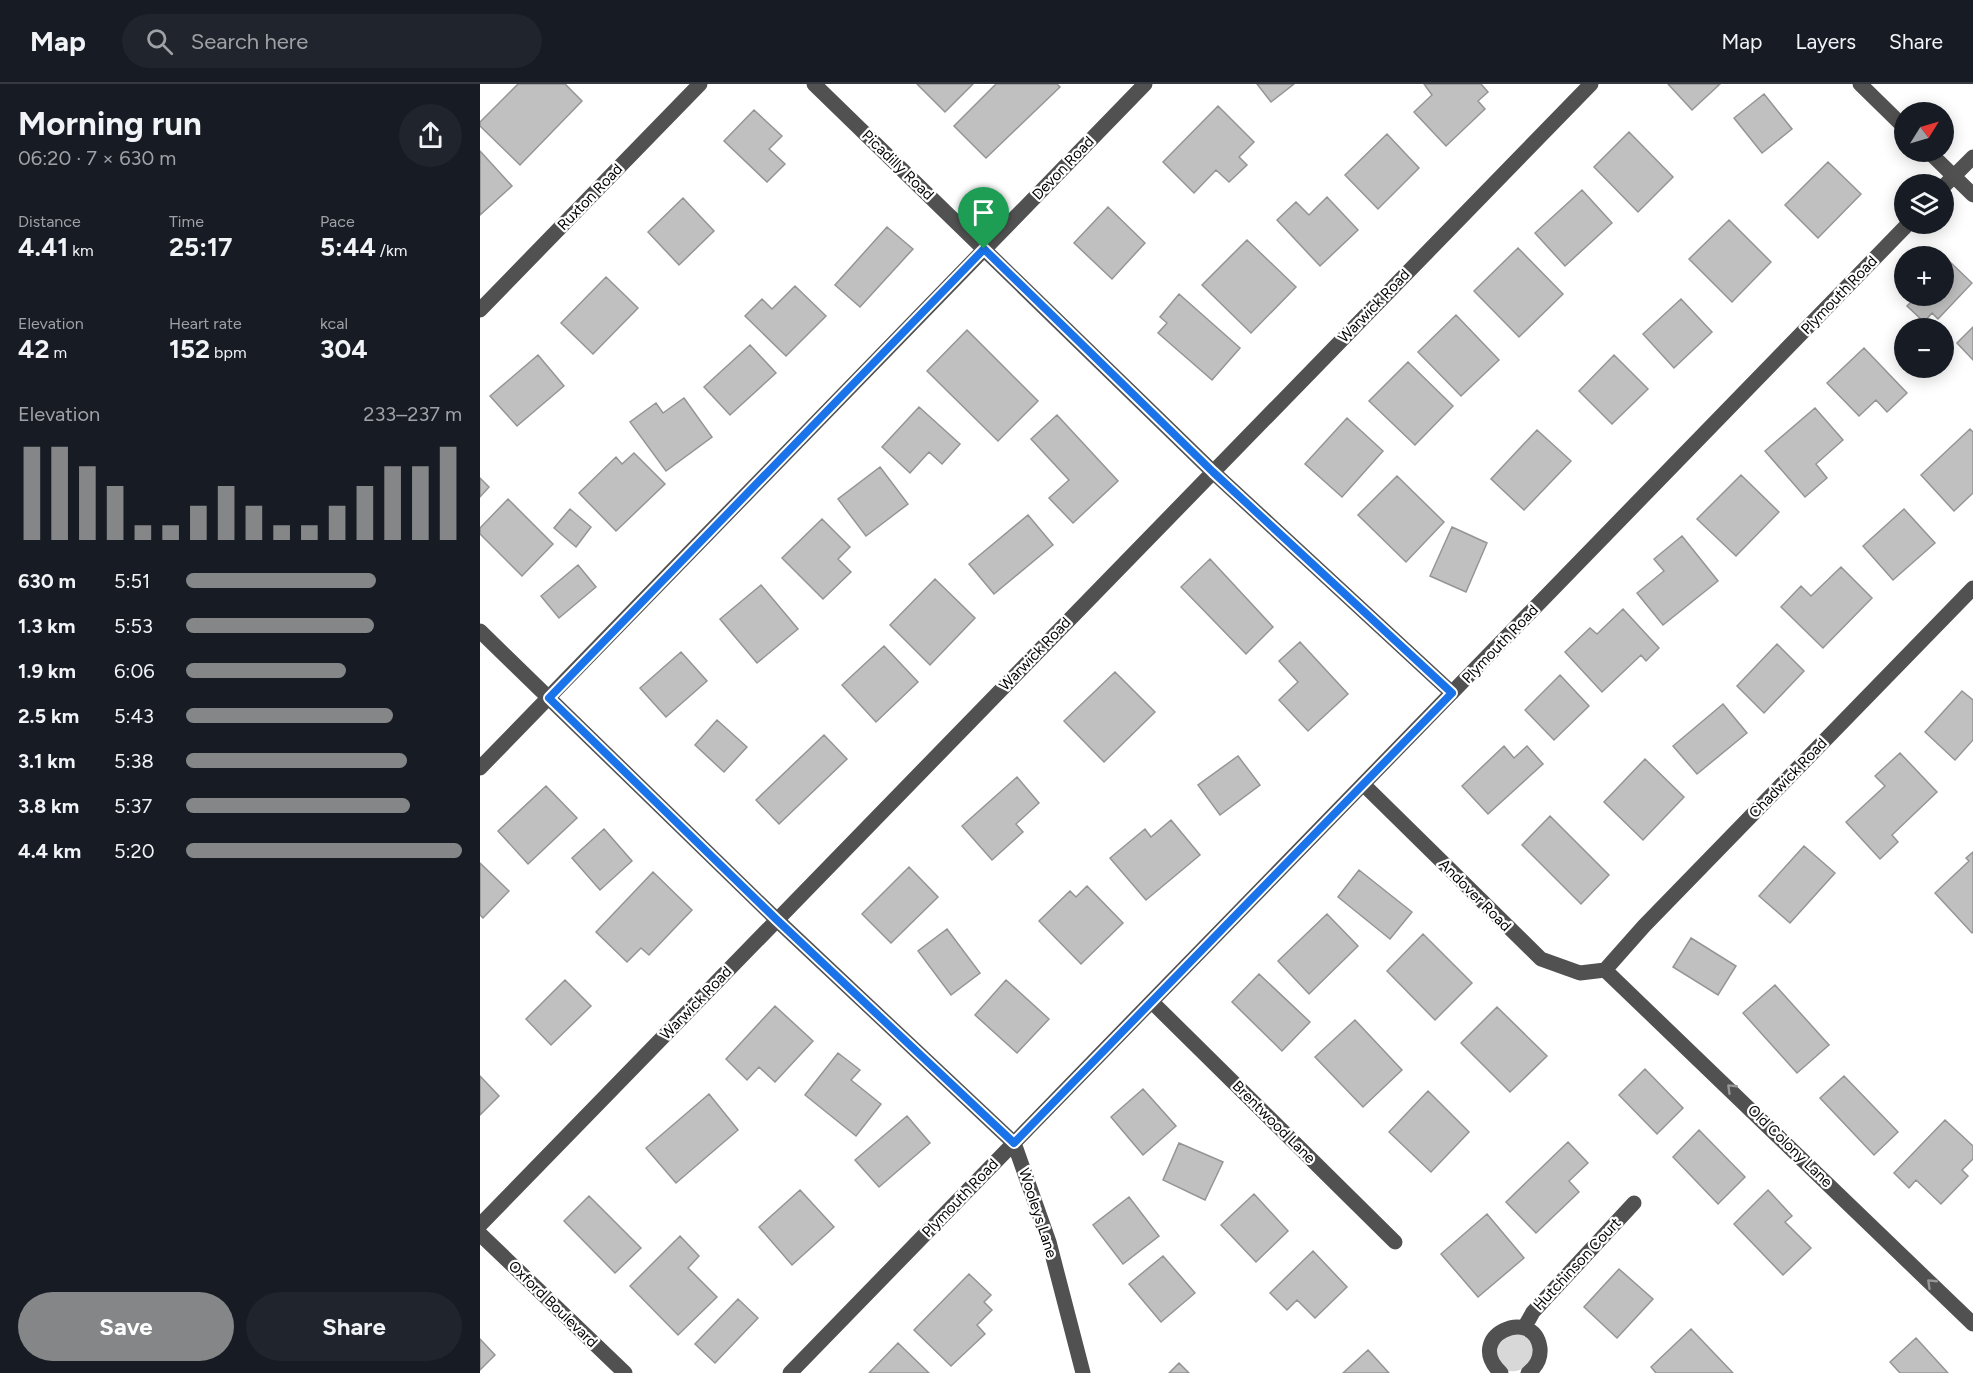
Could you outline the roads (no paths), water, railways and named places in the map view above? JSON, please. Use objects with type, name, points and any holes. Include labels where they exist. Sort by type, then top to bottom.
[{"type":"street","name":"Ruxton Road","points":[[480,310],[700,84]]},
{"type":"street","name":"Picadilly Road","points":[[814,84],[1213,472],[1452,693]]},
{"type":"street","name":"Devon Road","points":[[480,768],[1144,84]]},
{"type":"street","name":"Warwick Road","points":[[480,1225],[1590,84]]},
{"type":"street","points":[[1860,84],[1894,117]]},
{"type":"street","points":[[1954,176],[1973,156]]},
{"type":"street","points":[[1954,184],[1973,195]]},
{"type":"street","name":"Plymouth Road","points":[[790,1373],[1898,234]]},
{"type":"street","name":"Chadwick Road","points":[[1605,970],[1644,926],[1973,588]]},
{"type":"street","name":"Wooleys Lane","points":[[480,631],[777,920],[1014,1143],[1048,1242],[1083,1373]]},
{"type":"street","name":"Andover Road","points":[[1363,784],[1540,959],[1580,973],[1605,970]]},
{"type":"street","name":"Old Colony Lane","points":[[1605,970],[1973,1324]]},
{"type":"street","name":"Brentwood Lane","points":[[1152,1002],[1395,1242]]},
{"type":"street","name":"Hutchinson Court","points":[[1532,1372],[1539,1358],[1540,1349],[1533,1334],[1524,1328],[1533,1312],[1634,1203]]},
{"type":"street","name":"Oxford Boulevard","points":[[480,1234],[625,1373]]},
{"type":"street","points":[[1501,1373],[1491,1361],[1490,1344],[1501,1331],[1509,1327],[1524,1328]]}]
